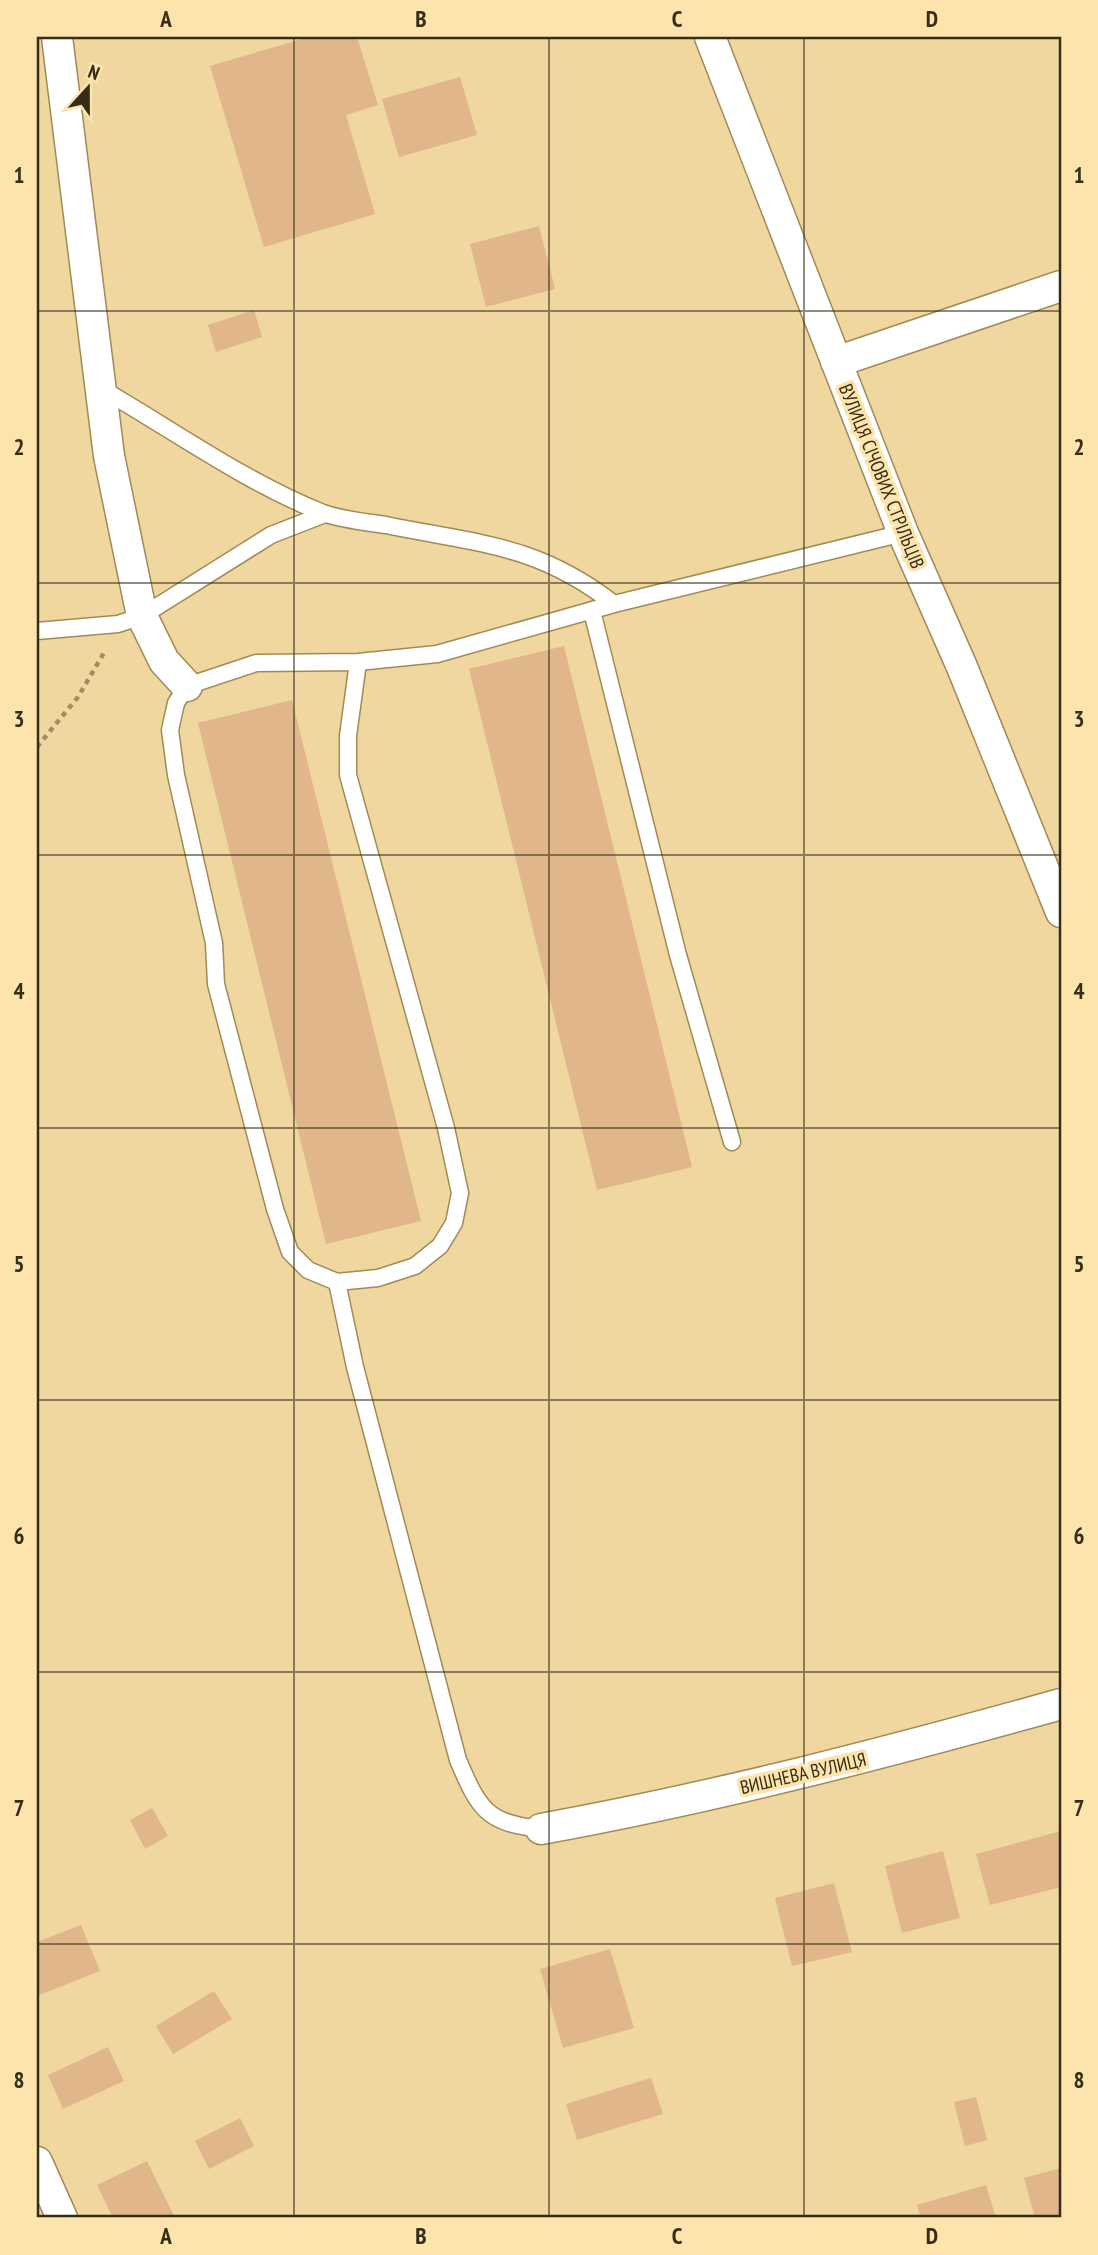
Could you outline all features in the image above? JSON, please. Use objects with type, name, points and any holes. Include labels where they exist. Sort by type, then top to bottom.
[{"type":"street","points":[[57,37],[130,620],[187,686]]},
{"type":"street","name":"ВУЛИЦЯ СІЧОВИХ СТРІЛЬЦІВ","points":[[710,37],[903,533],[962,667],[1061,912]]},
{"type":"street","points":[[836,362],[1061,286]]},
{"type":"street","name":"ВИШНЕВА ВУЛИЦЯ","points":[[541,1829],[631,1812],[861,1760],[1061,1704]]},
{"type":"street","points":[[37,2162],[62,2218]]},
{"type":"lane","points":[[100,388],[269,486],[326,513],[501,546],[552,564],[586,582],[614,604]]},
{"type":"lane","points":[[37,631],[130,620],[271,535],[326,513]]},
{"type":"lane","points":[[358,662],[348,736],[348,775],[446,1128],[460,1193],[454,1223],[440,1246],[415,1266],[378,1278],[337,1282],[309,1269],[290,1252],[275,1209],[216,984],[214,943],[176,775],[170,730],[176,703],[187,686],[256,663],[358,662],[437,654],[614,604],[903,533]]},
{"type":"lane","points":[[592,611],[678,955],[732,1142]]},
{"type":"lane","points":[[337,1282],[355,1367],[458,1760],[477,1804],[490,1816],[512,1826],[541,1829]]},
{"type":"path","points":[[37,747],[78,697],[130,620]]},
{"type":"building","points":[[309,37],[357,37],[378,105],[346,115],[375,214],[264,247],[210,66]]},
{"type":"building","points":[[460,77],[477,135],[399,157],[382,99]]},
{"type":"building","points":[[539,226],[555,289],[486,307],[470,244]]},
{"type":"building","points":[[254,310],[262,337],[216,352],[208,325]]},
{"type":"building","points":[[564,646],[692,1167],[597,1190],[469,669]]},
{"type":"building","points":[[292,700],[421,1221],[326,1244],[198,723]]},
{"type":"building","points":[[152,1808],[168,1836],[145,1849],[130,1820]]},
{"type":"building","points":[[1061,1831],[1061,1887],[990,1905],[976,1854]]},
{"type":"building","points":[[943,1851],[960,1918],[902,1933],[885,1866]]},
{"type":"building","points":[[834,1883],[852,1952],[792,1966],[775,1898]]},
{"type":"building","points":[[81,1925],[100,1971],[37,1996],[37,1942]]},
{"type":"building","points":[[610,1949],[634,2028],[563,2048],[540,1969]]},
{"type":"building","points":[[214,1991],[232,2019],[173,2054],[156,2026]]},
{"type":"building","points":[[108,2047],[124,2081],[63,2109],[48,2075]]},
{"type":"building","points":[[651,2078],[663,2114],[577,2140],[566,2104]]},
{"type":"building","points":[[976,2097],[987,2140],[965,2146],[954,2102]]},
{"type":"building","points":[[240,2118],[254,2146],[209,2169],[195,2141]]},
{"type":"building","points":[[147,2161],[175,2218],[113,2218],[97,2185]]},
{"type":"building","points":[[1061,2168],[1061,2218],[1035,2218],[1024,2178]]},
{"type":"building","points":[[986,2185],[996,2218],[921,2218],[917,2205]]}]
